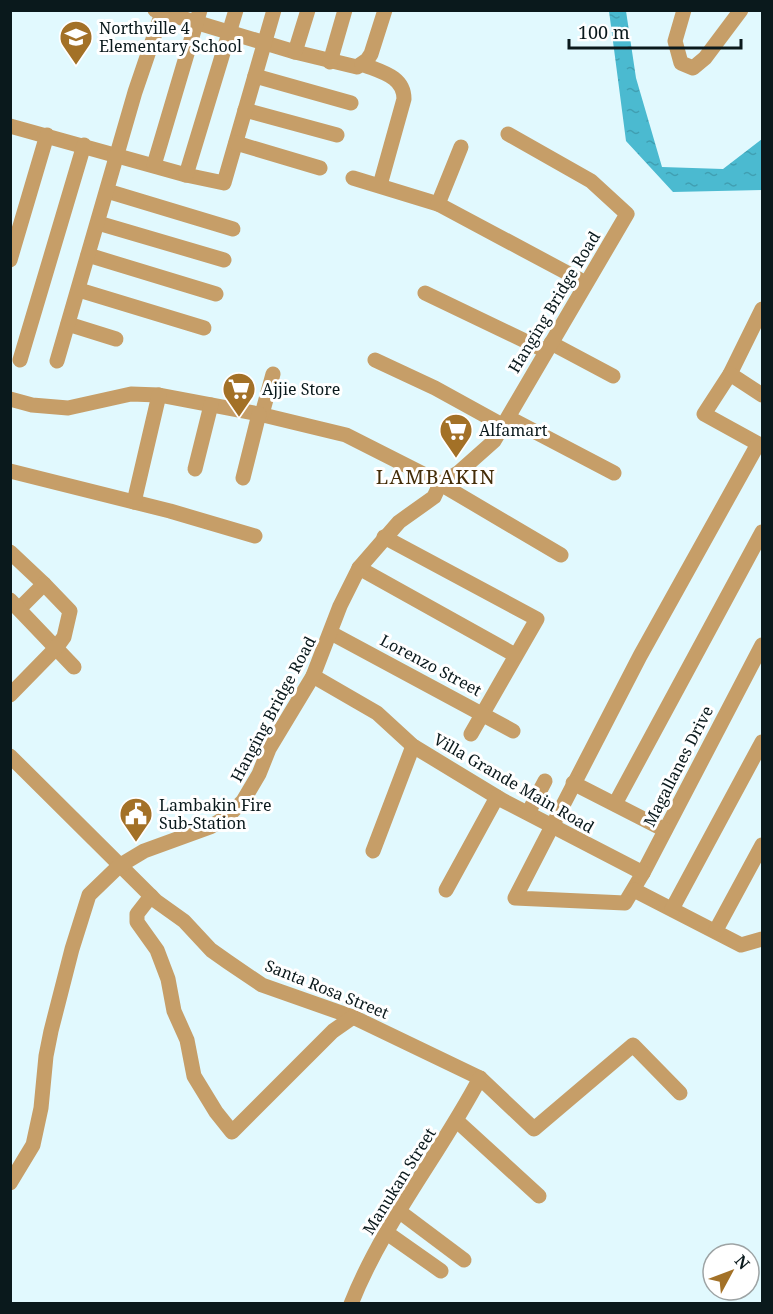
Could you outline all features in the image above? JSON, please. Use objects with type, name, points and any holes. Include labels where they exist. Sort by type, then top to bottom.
[{"type":"street","points":[[186,175],[236,10]]},
{"type":"street","points":[[10,126],[186,175],[224,183],[274,10]]},
{"type":"street","points":[[296,52],[308,10]]},
{"type":"street","points":[[330,62],[345,10]]},
{"type":"street","points":[[57,361],[160,11],[198,16],[230,32],[330,62],[357,67],[370,54],[385,10]]},
{"type":"street","points":[[684,10],[675,40],[681,63],[693,68],[705,58],[741,10]]},
{"type":"street","points":[[154,165],[198,16]]},
{"type":"street","points":[[362,64],[396,78],[404,88],[404,99],[380,185]]},
{"type":"street","points":[[255,76],[351,103]]},
{"type":"street","points":[[245,110],[337,135]]},
{"type":"street","points":[[10,260],[47,135]]},
{"type":"street","name":"Hanging Bridge Road","points":[[10,1183],[23,1166],[35,1138],[41,1108],[46,1056],[83,911],[90,895],[119,867],[144,852],[210,827],[236,809],[251,790],[269,749],[313,676],[332,633],[340,606],[359,568],[399,522],[434,497],[440,484],[485,451],[507,422],[548,347],[627,214],[591,181],[508,135]]},
{"type":"street","points":[[236,143],[320,168]]},
{"type":"street","points":[[20,360],[84,145]]},
{"type":"street","points":[[438,204],[461,147]]},
{"type":"street","points":[[353,178],[438,204],[586,283]]},
{"type":"street","points":[[107,191],[232,229]]},
{"type":"street","points":[[98,223],[224,260]]},
{"type":"street","points":[[88,255],[216,294]]},
{"type":"street","points":[[79,290],[204,328]]},
{"type":"street","points":[[425,293],[613,376]]},
{"type":"street","points":[[551,825],[640,656],[760,445],[704,414],[730,374],[762,309]]},
{"type":"street","points":[[68,324],[116,339]]},
{"type":"street","points":[[375,360],[614,473]]},
{"type":"street","points":[[243,477],[273,374]]},
{"type":"street","points":[[730,374],[762,395]]},
{"type":"street","points":[[10,399],[32,405],[68,408],[131,394],[159,395],[260,414],[346,435],[440,484],[561,555]]},
{"type":"street","points":[[134,502],[159,395]]},
{"type":"street","points":[[195,469],[211,405]]},
{"type":"street","points":[[10,471],[134,502],[255,536]]},
{"type":"street","points":[[615,804],[762,532]]},
{"type":"street","points":[[384,537],[537,619],[471,734]]},
{"type":"street","points":[[10,552],[70,611],[64,637],[10,695]]},
{"type":"street","points":[[359,568],[515,655]]},
{"type":"street","points":[[44,584],[15,605],[74,667]]},
{"type":"street","name":"Lorenzo Street","points":[[332,633],[484,713],[513,731]]},
{"type":"street","name":"Magallanes Drive","points":[[551,825],[516,898],[625,903],[634,890],[762,645]]},
{"type":"street","name":"Villa Grande Main Road","points":[[313,676],[377,713],[413,746],[497,797],[643,873]]},
{"type":"street","points":[[672,909],[762,742]]},
{"type":"street","points":[[373,851],[413,746]]},
{"type":"street","name":"Santa Rosa Street","points":[[10,756],[119,867],[151,896],[184,921],[211,950],[262,985],[353,1017],[480,1078],[534,1129],[633,1045],[680,1093]]},
{"type":"street","points":[[528,813],[544,782]]},
{"type":"street","points":[[573,783],[665,830]]},
{"type":"street","points":[[446,890],[497,797]]},
{"type":"street","points":[[716,930],[762,845]]},
{"type":"street","points":[[634,890],[716,930],[741,945],[762,939]]},
{"type":"street","points":[[151,896],[137,914],[137,922],[157,950],[168,979],[174,1011],[187,1040],[194,1076],[216,1112],[232,1132],[333,1031],[353,1017]]},
{"type":"street","name":"Manukan Street","points":[[351,1304],[387,1233],[458,1121],[480,1078]]},
{"type":"street","points":[[458,1121],[539,1196]]},
{"type":"street","points":[[400,1212],[464,1260]]},
{"type":"street","points":[[387,1233],[441,1271]]},
{"type":"water","points":[[609,11],[626,11],[636,78],[662,167],[723,169],[762,139],[762,190],[673,192],[626,141]]},
{"type":"place","name":"Northville 4 Elementary School","points":[[76,66]]},
{"type":"place","name":"Ajjie Store","points":[[239,418]]},
{"type":"place","name":"Alfamart","points":[[456,459]]},
{"type":"place","name":"Lambakin Fire Sub-Station","points":[[136,843]]},
{"type":"district","name":"LAMBAKIN","points":[[436,476]]}]
